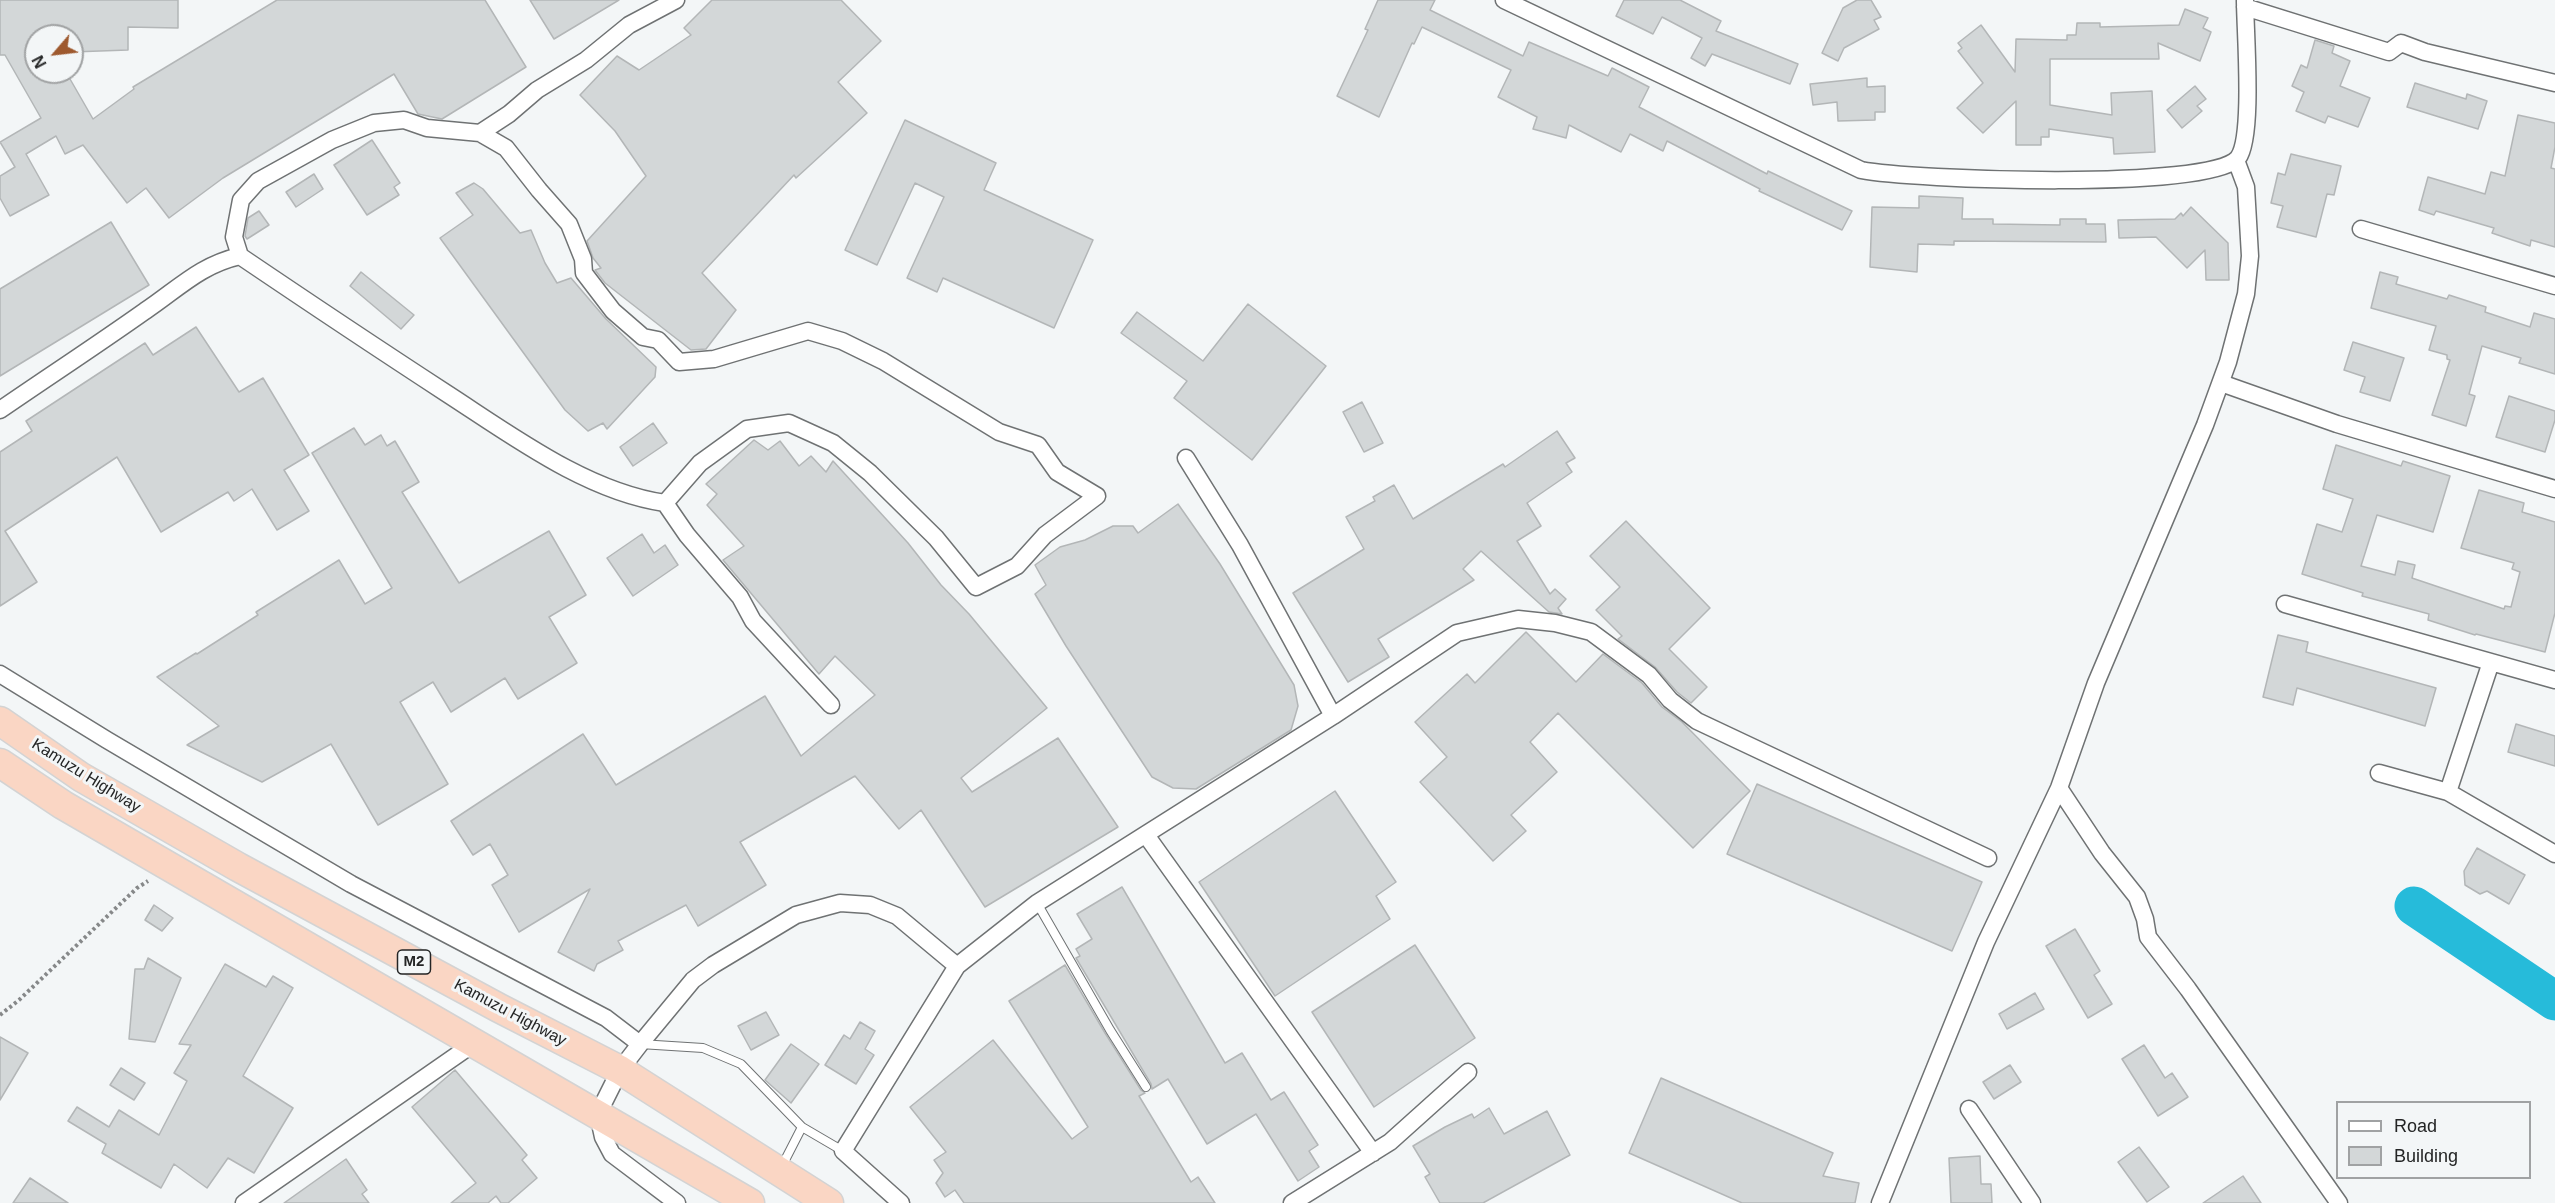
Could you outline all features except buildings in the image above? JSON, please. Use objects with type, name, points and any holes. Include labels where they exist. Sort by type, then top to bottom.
[{"type":"highway","name":"Kamuzu Highway","points":[[0,721],[81,777],[238,867],[499,1008],[620,1070],[830,1203]]},
{"type":"highway","name":"Kamuzu Highway","points":[[0,763],[63,805],[750,1203]]},
{"type":"street","points":[[480,133],[509,114],[537,90],[586,60],[629,25],[676,0]]},
{"type":"street","points":[[1504,0],[1861,170],[1874,173],[2052,180],[2121,180],[2194,174],[2226,167],[2236,160],[2244,146],[2246,123],[2245,3],[2389,52],[2401,43],[2425,52],[2555,83]]},
{"type":"street","points":[[665,503],[700,463],[747,429],[789,423],[833,443],[870,473],[936,538],[976,587],[1017,566],[1045,535],[1097,496],[1058,472],[1038,445],[999,432],[884,361],[842,341],[808,331],[714,359],[679,362],[658,340],[643,337],[613,311],[584,273],[583,258],[569,224],[538,190],[506,148],[480,133],[427,128],[404,120],[374,123],[332,140],[258,181],[241,200],[234,237],[240,256],[507,433],[593,482],[638,499],[665,503],[693,542],[740,597],[753,621],[831,705]]},
{"type":"street","points":[[1880,1203],[1986,942],[2059,788],[2096,683],[2229,362],[2248,276],[2249,232],[2246,187],[2236,160]]},
{"type":"street","points":[[2361,229],[2555,286]]},
{"type":"street","points":[[0,410],[147,310],[201,269],[219,260],[240,256]]},
{"type":"street","points":[[2221,383],[2337,424],[2555,489]]},
{"type":"street","points":[[1186,458],[1240,545],[1333,716]]},
{"type":"street","points":[[2285,604],[2555,680]]},
{"type":"street","points":[[901,1203],[843,1151],[957,966],[1037,903],[1333,716],[1457,633],[1518,619],[1555,623],[1591,632],[1649,675],[1670,700],[1697,721],[1988,858]]},
{"type":"street","points":[[2448,792],[2491,662]]},
{"type":"street","points":[[0,674],[351,884],[606,1018],[640,1044]]},
{"type":"street","points":[[2379,773],[2448,792],[2555,854]]},
{"type":"street","points":[[2059,788],[2102,853],[2138,897],[2148,937],[2188,989],[2339,1203]]},
{"type":"street","points":[[1146,835],[1373,1153]]},
{"type":"street","points":[[677,1203],[612,1154],[603,1137],[598,1114],[620,1070],[688,986],[713,964],[796,915],[840,903],[870,905],[897,916],[957,966]]},
{"type":"street","points":[[244,1203],[473,1044]]},
{"type":"street","points":[[1292,1203],[1390,1142],[1468,1072]]},
{"type":"street","points":[[1969,1109],[2032,1203]]},
{"type":"lane","points":[[1037,903],[1110,1030],[1146,1087]]},
{"type":"lane","points":[[640,1044],[703,1048],[722,1054],[752,1073],[802,1127],[843,1151]]},
{"type":"lane","points":[[779,1171],[802,1127]]},
{"type":"path","points":[[0,1015],[19,1000],[137,888],[145,882],[154,880]]},
{"type":"waterway","points":[[2414,906],[2555,1001]]}]
